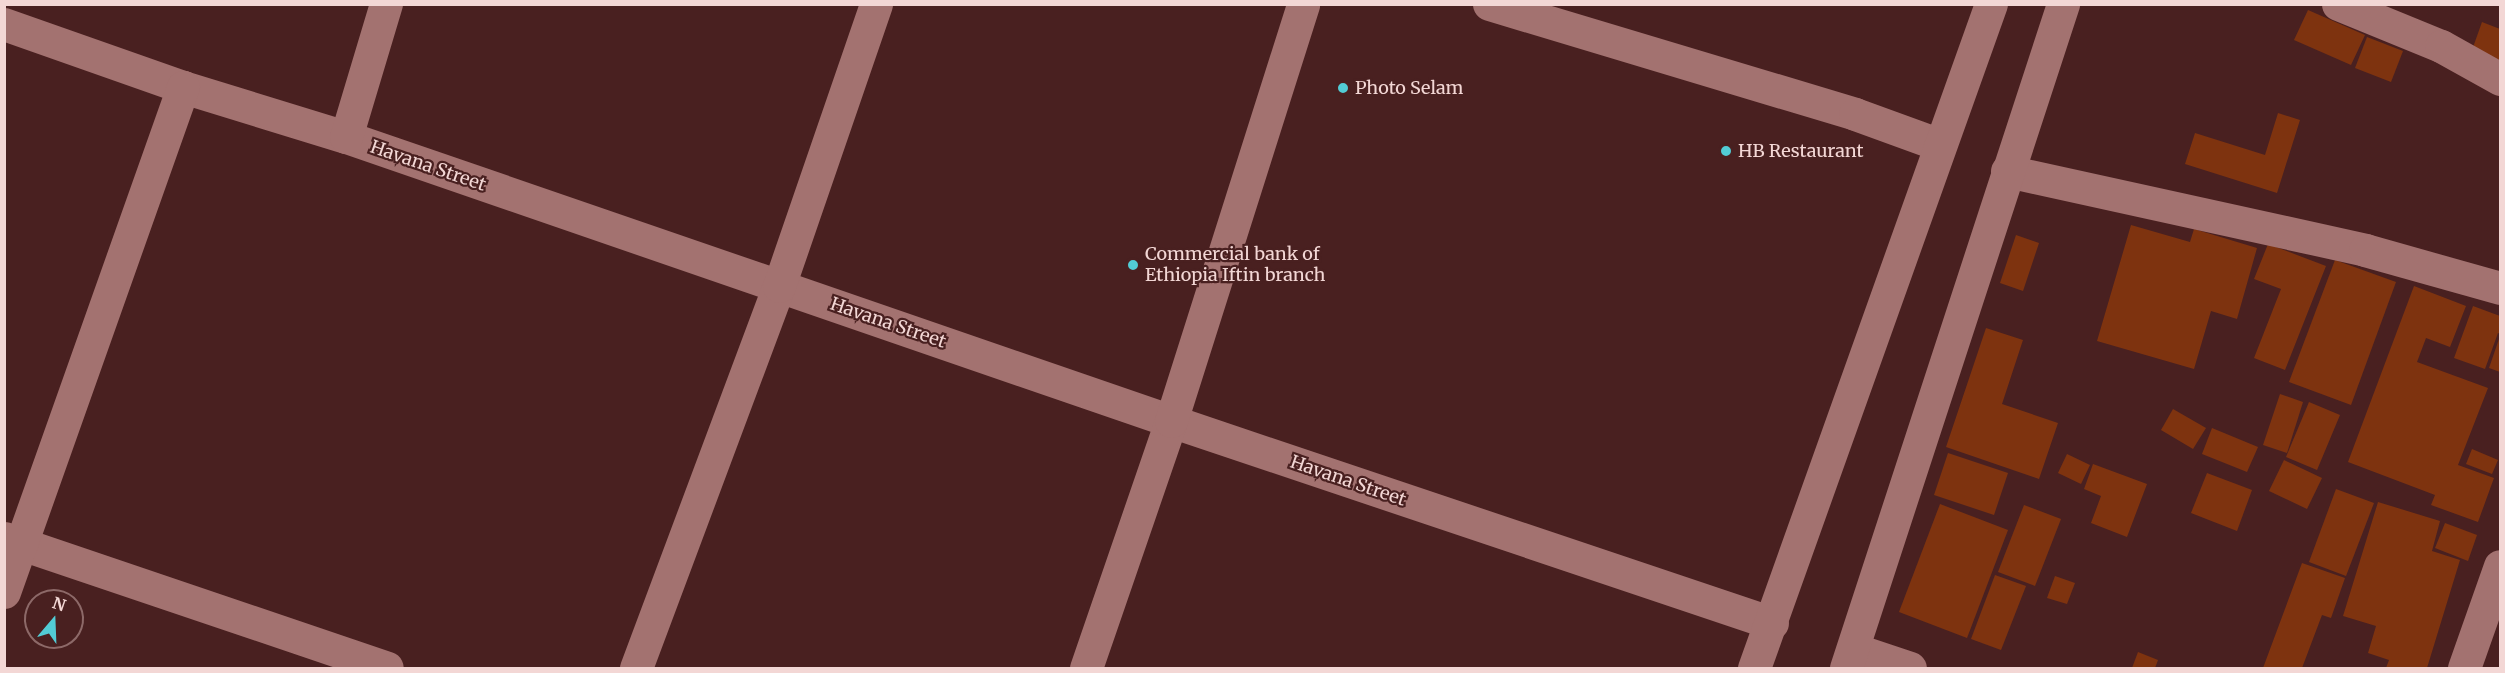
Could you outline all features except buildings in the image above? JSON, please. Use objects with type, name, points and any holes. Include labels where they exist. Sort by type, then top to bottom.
[{"type":"street","points":[[346,137],[386,4]]},
{"type":"street","points":[[636,669],[779,286],[876,4]]},
{"type":"street","points":[[1086,669],[1171,421],[1303,4]]},
{"type":"street","points":[[1489,4],[1855,114],[1941,145]]},
{"type":"street","points":[[1754,669],[1991,4]]},
{"type":"street","points":[[1910,669],[1849,659],[2063,4]]},
{"type":"street","points":[[2338,4],[2441,46],[2500,79]]},
{"type":"street","name":"Havana Street","points":[[4,24],[183,87],[346,137],[1171,421],[1772,623]]},
{"type":"street","points":[[4,592],[13,542],[183,87]]},
{"type":"street","points":[[2007,171],[2365,250],[2500,288]]},
{"type":"street","points":[[13,542],[343,662],[387,669]]},
{"type":"street","points":[[2464,669],[2500,566]]},
{"type":"place","name":"Photo Selam","points":[[1343,88]]},
{"type":"place","name":"HB Restaurant","points":[[1726,151]]},
{"type":"place","name":"Commercial bank of Ethiopia Iftin branch","points":[[1133,265]]}]
